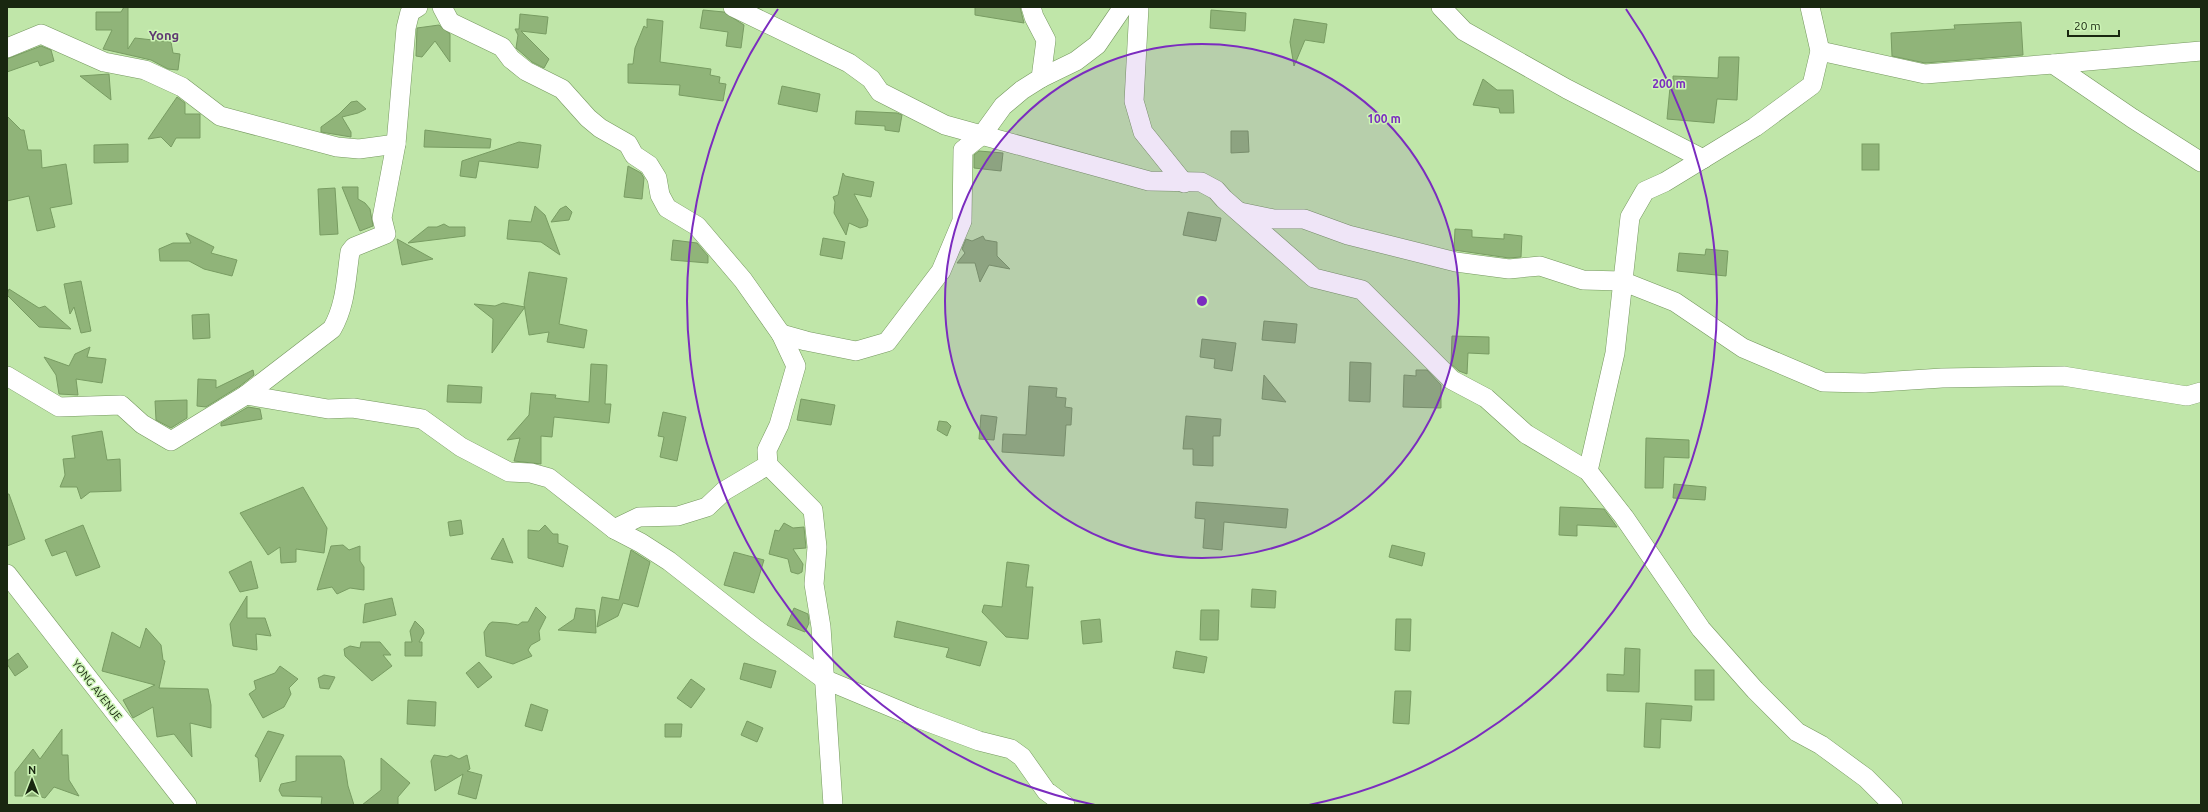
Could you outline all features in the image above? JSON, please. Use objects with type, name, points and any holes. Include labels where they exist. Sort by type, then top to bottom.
[{"type":"street","points":[[7,376],[59,407],[121,405],[142,424],[170,441],[246,395],[332,329],[339,317],[345,294],[350,252],[354,248],[386,234],[382,218],[396,144],[406,28],[410,12],[418,7]]},
{"type":"street","points":[[442,7],[450,22],[502,47],[511,59],[526,71],[562,89],[588,118],[600,128],[628,144],[634,155],[649,165],[657,178],[660,195],[667,208],[697,226],[743,280],[781,334],[796,366],[779,425],[767,450],[768,465],[813,510],[817,547],[814,584],[822,627],[824,679],[833,805]]},
{"type":"street","points":[[733,7],[849,63],[872,79],[880,92],[945,125],[1149,181],[1184,183],[1201,182],[1216,190],[1224,199],[1314,278],[1362,290],[1427,358],[1452,380],[1486,398],[1526,434],[1588,471],[1624,517],[1701,629],[1755,690],[1797,732],[1822,745],[1866,778],[1893,805]]},
{"type":"street","points":[[1031,7],[1034,17],[1046,40],[1041,78]]},
{"type":"street","points":[[781,334],[806,341],[856,351],[887,342],[941,270],[962,221],[962,150],[982,135],[1003,106],[1022,90],[1041,78],[1076,61],[1097,45],[1123,7]]},
{"type":"street","points":[[1139,7],[1134,101],[1143,132],[1184,183]]},
{"type":"street","points":[[1441,7],[1464,31],[1566,89],[1703,159]]},
{"type":"street","points":[[1588,471],[1615,353],[1630,217],[1645,191],[1703,159],[1755,127],[1812,85],[1820,51],[1810,7]]},
{"type":"street","points":[[7,48],[41,34],[104,62],[144,70],[182,87],[220,116],[337,147],[359,149],[396,144]]},
{"type":"street","points":[[1820,51],[1925,74],[2201,51]]},
{"type":"street","points":[[2053,64],[2132,118],[2201,162]]},
{"type":"street","points":[[1239,211],[1274,219],[1304,219],[1348,235],[1456,262],[1509,269],[1540,266],[1583,280],[1622,281],[1675,302],[1743,348],[1823,382],[1865,384],[1942,378],[2062,376],[2188,396],[2201,392]]},
{"type":"street","points":[[246,395],[328,409],[353,408],[422,419],[461,447],[509,472],[532,473],[549,478],[614,530],[641,543],[669,561],[757,630],[824,679],[915,717],[979,741],[1011,749],[1022,757],[1046,791],[1065,805]]},
{"type":"street","points":[[614,530],[639,517],[678,516],[707,507],[724,491],[768,465]]},
{"type":"street","name":"YONG AVENUE","points":[[7,574],[187,805]]},
{"type":"building","points":[[124,7],[128,7],[128,49],[135,38],[171,42],[173,53],[180,54],[178,70],[168,69],[151,60],[103,49],[112,30],[96,30],[96,12],[121,12]]},
{"type":"building","points":[[975,7],[1020,7],[1024,23],[975,15]]},
{"type":"building","points":[[703,10],[724,12],[744,25],[741,48],[726,46],[728,32],[700,28]]},
{"type":"building","points":[[1211,10],[1246,13],[1245,31],[1210,28]]},
{"type":"building","points":[[520,14],[548,17],[546,34],[521,31],[549,59],[544,68],[532,62],[516,48],[518,35],[515,29],[519,29]]},
{"type":"building","points":[[647,19],[663,21],[660,62],[711,69],[710,75],[720,77],[719,83],[726,84],[723,101],[679,95],[680,85],[628,83],[628,64],[633,64],[635,48],[644,26],[647,28]]},
{"type":"building","points":[[1294,19],[1327,24],[1324,43],[1305,40],[1294,66],[1290,42]]},
{"type":"building","points":[[2021,22],[2023,55],[1925,63],[1892,56],[1891,33],[1955,29],[1954,25]]},
{"type":"building","points":[[439,25],[450,34],[450,62],[435,41],[422,57],[416,56],[417,28]]},
{"type":"building","points":[[41,46],[51,50],[54,61],[40,66],[38,61],[7,72],[7,59]]},
{"type":"building","points":[[1719,57],[1739,57],[1737,100],[1717,99],[1714,123],[1667,119],[1670,87],[1673,87],[1673,76],[1718,78]]},
{"type":"building","points":[[109,74],[111,100],[80,76]]},
{"type":"building","points":[[1483,79],[1497,90],[1513,90],[1514,113],[1500,113],[1499,108],[1473,105]]},
{"type":"building","points":[[782,86],[820,94],[817,112],[778,104]]},
{"type":"building","points":[[177,97],[185,103],[185,114],[200,114],[200,138],[176,138],[171,147],[161,137],[148,139]]},
{"type":"building","points":[[357,101],[366,109],[358,113],[342,117],[351,132],[351,137],[321,132],[321,127],[339,114],[351,102]]},
{"type":"building","points":[[856,111],[897,113],[902,115],[899,132],[885,130],[885,126],[855,124]]},
{"type":"building","points":[[7,116],[21,130],[24,130],[28,150],[41,150],[42,168],[66,164],[72,204],[50,208],[55,227],[37,231],[29,196],[7,201]]},
{"type":"building","points":[[425,130],[491,139],[490,148],[424,147]]},
{"type":"building","points":[[1231,131],[1248,131],[1249,152],[1231,153]]},
{"type":"building","points":[[519,142],[541,145],[538,168],[479,161],[476,178],[460,176],[462,161]]},
{"type":"building","points":[[128,144],[128,162],[94,163],[94,145]]},
{"type":"building","points":[[1862,144],[1879,144],[1879,170],[1862,170]]},
{"type":"building","points":[[979,151],[1003,153],[1001,171],[974,168],[974,155]]},
{"type":"building","points":[[628,166],[641,173],[644,178],[642,199],[624,197]]},
{"type":"building","points":[[843,173],[845,176],[874,182],[871,197],[854,194],[868,220],[867,226],[860,228],[849,223],[846,235],[834,213],[835,202],[833,197],[838,195]]},
{"type":"building","points":[[342,187],[358,187],[358,199],[365,203],[370,209],[373,226],[360,231]]},
{"type":"building","points":[[335,188],[338,234],[320,235],[318,189]]},
{"type":"building","points":[[535,206],[545,215],[560,255],[541,242],[507,239],[509,220],[531,222]]},
{"type":"building","points":[[566,206],[572,212],[569,220],[551,222],[560,209]]},
{"type":"building","points":[[1188,212],[1221,218],[1216,241],[1183,235]]},
{"type":"building","points":[[444,224],[449,227],[465,227],[465,236],[408,243],[428,227],[437,227]]},
{"type":"building","points":[[1455,229],[1472,230],[1472,237],[1504,239],[1504,234],[1522,236],[1521,257],[1509,258],[1454,250]]},
{"type":"building","points":[[186,233],[214,247],[211,253],[237,260],[232,276],[204,269],[189,261],[160,261],[159,249],[173,243],[191,243]]},
{"type":"building","points":[[983,236],[985,240],[997,242],[997,256],[1010,269],[989,265],[980,282],[975,263],[957,263],[965,253],[962,249],[966,239],[972,241]]},
{"type":"building","points":[[823,238],[845,242],[842,259],[820,255]]},
{"type":"building","points":[[397,239],[433,259],[402,265]]},
{"type":"building","points":[[673,240],[697,243],[708,256],[708,263],[671,260]]},
{"type":"building","points":[[1706,249],[1728,251],[1726,276],[1677,271],[1679,253],[1705,255]]},
{"type":"building","points":[[529,272],[567,278],[559,324],[587,330],[584,348],[547,342],[549,332],[529,335],[524,304]]},
{"type":"building","points":[[81,281],[91,331],[81,333],[74,307],[70,314],[64,284]]},
{"type":"building","points":[[9,289],[39,308],[45,306],[71,329],[39,327],[7,295]]},
{"type":"building","points":[[503,303],[525,307],[492,353],[493,319],[474,304],[495,306]]},
{"type":"building","points":[[209,314],[210,338],[193,339],[192,315]]},
{"type":"building","points":[[1264,321],[1297,324],[1295,343],[1262,340]]},
{"type":"building","points":[[1452,336],[1489,337],[1489,354],[1468,353],[1467,374],[1459,371],[1451,364]]},
{"type":"building","points":[[1202,339],[1236,343],[1232,371],[1214,368],[1215,359],[1200,357]]},
{"type":"building","points":[[90,347],[87,357],[106,359],[102,383],[76,379],[78,395],[59,394],[56,375],[44,357],[69,366],[75,354]]},
{"type":"building","points":[[1350,362],[1371,363],[1370,402],[1349,401]]},
{"type":"building","points":[[591,364],[607,365],[605,404],[611,404],[609,423],[554,417],[552,437],[541,436],[541,464],[514,461],[520,438],[507,440],[529,415],[531,393],[556,395],[555,398],[589,402]]},
{"type":"building","points":[[253,370],[254,375],[240,386],[206,407],[197,406],[198,379],[216,380],[216,388]]},
{"type":"building","points":[[1416,370],[1427,370],[1441,385],[1441,408],[1403,407],[1404,375],[1416,376]]},
{"type":"building","points":[[1264,375],[1286,402],[1262,399]]},
{"type":"building","points":[[448,385],[482,387],[481,403],[447,402]]},
{"type":"building","points":[[1029,386],[1057,388],[1056,397],[1066,398],[1065,407],[1072,408],[1071,425],[1066,425],[1064,456],[1002,452],[1003,434],[1026,435]]},
{"type":"building","points":[[801,399],[835,405],[831,425],[797,420]]},
{"type":"building","points":[[187,400],[187,418],[171,428],[156,420],[155,401]]},
{"type":"building","points":[[248,407],[260,409],[262,419],[221,426],[221,423]]},
{"type":"building","points":[[663,412],[686,417],[677,461],[660,457],[664,437],[658,436]]},
{"type":"building","points":[[981,415],[997,417],[994,440],[979,439]]},
{"type":"building","points":[[1186,416],[1221,419],[1220,436],[1213,436],[1213,466],[1193,465],[1193,449],[1183,449]]},
{"type":"building","points":[[939,421],[947,422],[951,426],[947,436],[937,430]]},
{"type":"building","points":[[102,431],[107,460],[120,459],[121,491],[90,492],[81,499],[77,487],[60,487],[65,475],[63,459],[75,458],[72,436]]},
{"type":"building","points":[[1646,438],[1689,440],[1689,458],[1664,457],[1663,488],[1645,488]]},
{"type":"building","points":[[1674,484],[1706,487],[1705,500],[1673,498]]},
{"type":"building","points":[[303,487],[327,528],[324,553],[296,549],[296,562],[281,563],[280,547],[268,555],[240,513]]},
{"type":"building","points":[[7,494],[9,494],[25,539],[7,546]]},
{"type":"building","points":[[1196,502],[1288,509],[1286,528],[1224,522],[1222,550],[1203,548],[1205,519],[1195,518]]},
{"type":"building","points":[[1560,507],[1604,509],[1617,527],[1577,525],[1577,536],[1559,535]]},
{"type":"building","points":[[461,520],[463,534],[450,536],[448,522]]},
{"type":"building","points":[[784,523],[793,528],[804,527],[806,548],[793,549],[803,564],[802,572],[798,574],[791,572],[788,559],[769,554],[775,530],[779,531]]},
{"type":"building","points":[[83,525],[100,567],[76,576],[66,551],[52,556],[45,540]]},
{"type":"building","points":[[545,525],[553,534],[558,534],[558,543],[568,546],[563,567],[528,558],[528,530],[539,531]]},
{"type":"building","points":[[503,538],[513,563],[491,559]]},
{"type":"building","points":[[343,545],[349,550],[360,546],[360,561],[364,567],[364,590],[350,588],[337,594],[332,587],[317,590],[331,546]]},
{"type":"building","points":[[1392,545],[1425,553],[1422,566],[1389,557]]},
{"type":"building","points":[[631,550],[650,562],[638,607],[623,603],[618,616],[597,627],[602,597],[619,600]]},
{"type":"building","points":[[734,552],[764,560],[754,593],[724,585]]},
{"type":"building","points":[[251,561],[258,588],[240,592],[229,572]]},
{"type":"building","points":[[1007,562],[1029,565],[1026,587],[1033,587],[1028,639],[1006,637],[982,612],[984,605],[1002,607]]},
{"type":"building","points":[[1252,589],[1276,591],[1275,608],[1251,607]]},
{"type":"building","points":[[247,596],[247,618],[265,618],[271,636],[256,634],[257,650],[233,646],[230,624]]},
{"type":"building","points":[[392,598],[396,615],[363,623],[365,604]]},
{"type":"building","points":[[536,607],[546,617],[539,631],[540,640],[531,645],[528,650],[532,656],[513,664],[486,656],[484,632],[489,624],[492,622],[518,625],[522,622],[528,622]]},
{"type":"building","points":[[576,608],[595,610],[596,633],[558,630],[574,619]]},
{"type":"building","points":[[794,608],[808,614],[809,623],[805,632],[787,625]]},
{"type":"building","points":[[1201,610],[1219,610],[1218,640],[1200,640]]},
{"type":"building","points":[[1100,619],[1102,642],[1083,644],[1081,621]]},
{"type":"building","points":[[1396,619],[1411,619],[1410,651],[1395,650]]},
{"type":"building","points":[[415,621],[423,629],[424,633],[419,642],[422,642],[422,656],[405,656],[405,642],[412,642],[410,631]]},
{"type":"building","points":[[897,621],[987,642],[980,666],[946,657],[949,648],[894,637]]},
{"type":"building","points":[[146,628],[161,645],[163,660],[165,661],[159,688],[208,689],[211,705],[211,728],[190,723],[192,757],[174,734],[157,737],[153,707],[133,718],[123,700],[155,685],[102,671],[112,632],[140,648]]},
{"type":"building","points":[[361,642],[380,642],[391,655],[383,655],[392,666],[372,681],[345,656],[344,649],[350,646],[360,648]]},
{"type":"building","points":[[1625,648],[1640,649],[1639,692],[1607,691],[1607,674],[1624,675]]},
{"type":"building","points":[[1176,651],[1207,657],[1204,673],[1173,668]]},
{"type":"building","points":[[18,653],[28,667],[15,676],[7,664],[7,661]]},
{"type":"building","points":[[479,662],[492,677],[478,688],[466,673]]},
{"type":"building","points":[[744,663],[776,671],[771,688],[740,679]]},
{"type":"building","points":[[280,666],[298,679],[289,688],[291,694],[284,707],[263,718],[249,694],[256,689],[254,681],[275,673]]},
{"type":"building","points":[[1695,670],[1714,670],[1714,700],[1695,700]]},
{"type":"building","points":[[324,675],[335,677],[329,689],[320,688],[318,678]]},
{"type":"building","points":[[691,679],[705,689],[691,708],[677,698]]},
{"type":"building","points":[[1395,691],[1411,691],[1409,724],[1393,723]]},
{"type":"building","points":[[408,700],[436,702],[435,726],[407,724]]},
{"type":"building","points":[[1646,703],[1692,706],[1691,721],[1661,719],[1660,748],[1644,747]]},
{"type":"building","points":[[531,704],[548,710],[542,731],[525,726]]},
{"type":"building","points":[[747,721],[763,728],[757,742],[741,735]]},
{"type":"building","points":[[665,724],[682,724],[681,737],[665,737]]},
{"type":"building","points":[[62,729],[62,755],[68,755],[69,780],[79,796],[54,787],[45,798],[37,796],[15,796],[15,772],[33,749],[40,759]]},
{"type":"building","points":[[268,731],[284,735],[260,782],[258,758],[255,756]]},
{"type":"building","points":[[434,755],[447,757],[451,755],[459,759],[467,755],[470,769],[467,771],[482,775],[476,799],[458,794],[463,774],[435,791],[431,761]]},
{"type":"building","points":[[296,756],[341,756],[344,760],[348,786],[354,805],[321,805],[322,797],[282,796],[279,790],[281,784],[296,781]]},
{"type":"building","points":[[381,758],[410,783],[398,797],[398,805],[362,805],[381,790]]},
{"type":"district","name":"Yong","points":[[164,35]]}]
